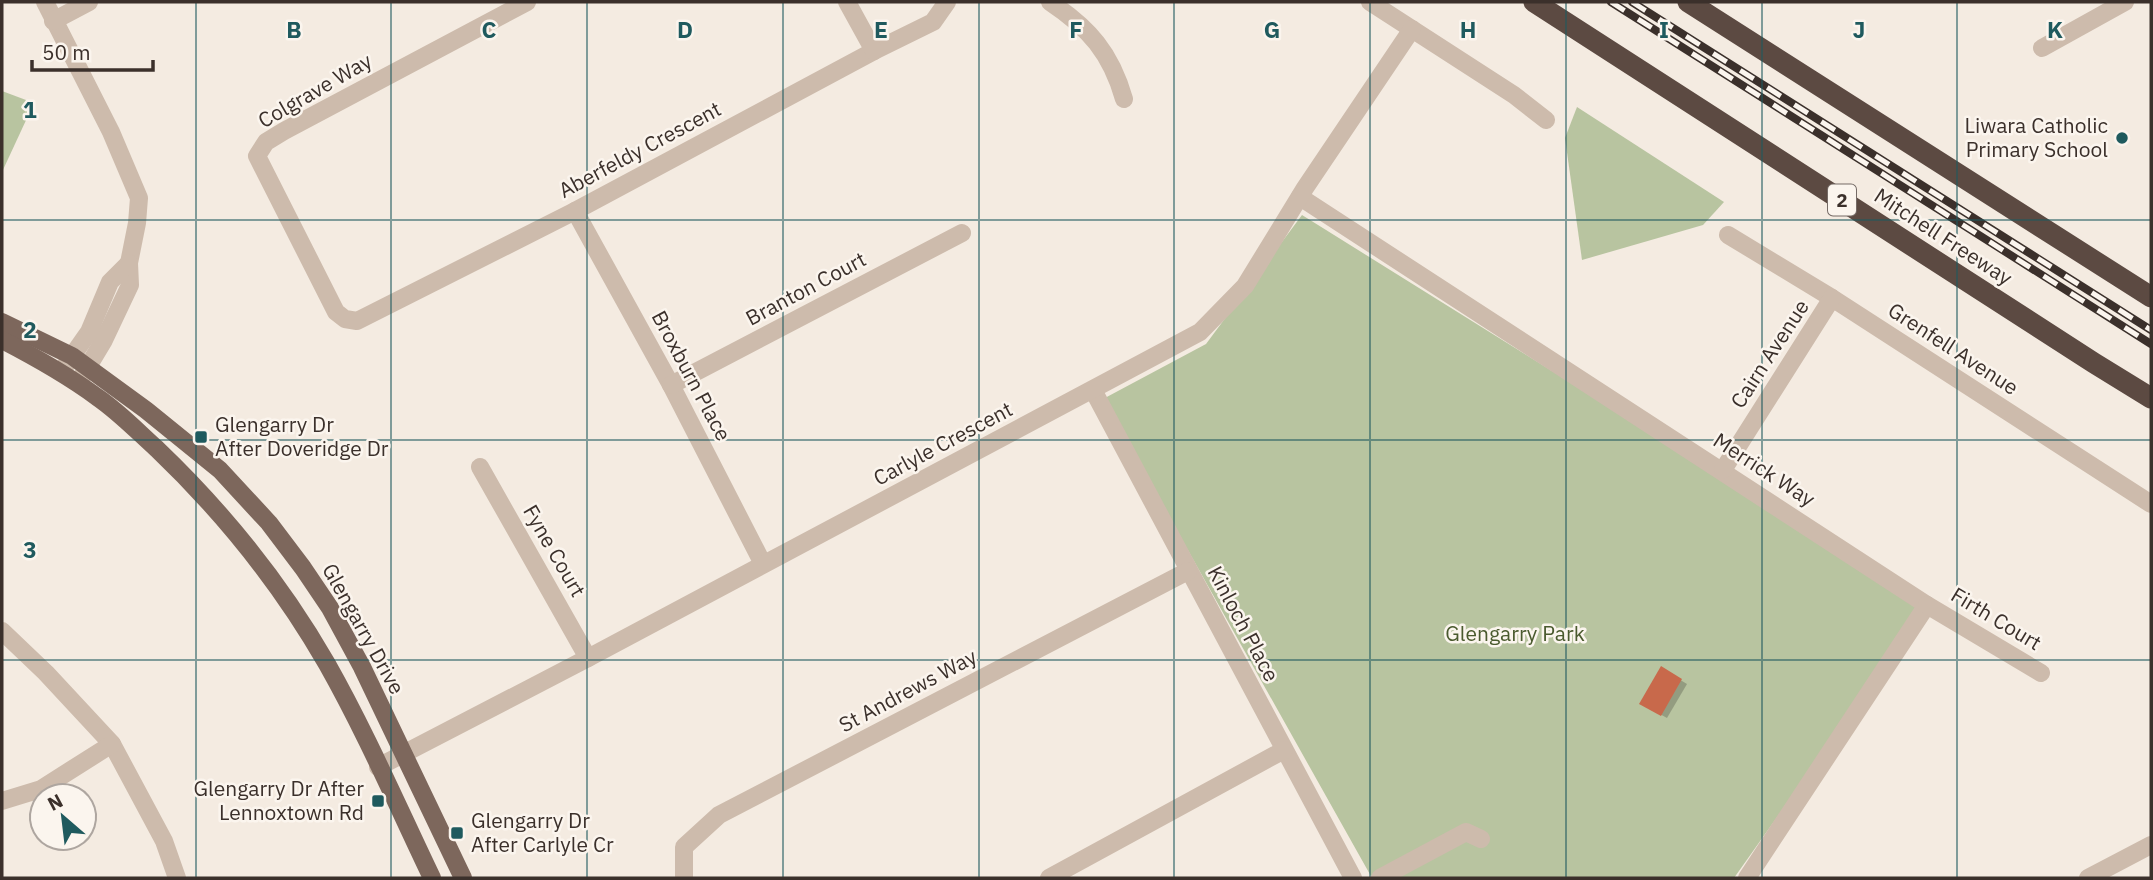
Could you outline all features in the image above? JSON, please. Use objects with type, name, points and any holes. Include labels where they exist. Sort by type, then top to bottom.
[{"type":"highway","name":"Mitchell Freeway","points":[[1534,2],[2151,398]]},
{"type":"highway","points":[[1688,2],[2151,296]]},
{"type":"main road","name":"Glengarry Drive","points":[[2,322],[88,366],[220,470],[269,523],[330,608],[362,667],[463,878]]},
{"type":"main road","points":[[2,340],[61,372],[124,418],[186,477],[240,537],[284,594],[328,667],[432,878]]},
{"type":"street","points":[[45,2],[111,132],[139,198],[129,263],[130,285],[104,340],[77,383]]},
{"type":"street","points":[[54,21],[89,2]]},
{"type":"street","name":"Colgrave Way","points":[[345,320],[336,312],[257,156],[266,142],[284,131],[527,2]]},
{"type":"street","points":[[847,2],[874,51]]},
{"type":"street","name":"Aberfeldy Crescent","points":[[345,320],[357,321],[575,211],[933,22],[947,2]]},
{"type":"street","points":[[1049,2],[1089,32],[1104,51],[1118,77],[1125,99]]},
{"type":"street","points":[[1370,2],[1514,95],[1546,120]]},
{"type":"street","points":[[2042,48],[2125,2]]},
{"type":"street","name":"Carlyle Crescent","points":[[379,767],[1200,332],[1245,286],[1300,197],[1412,29]]},
{"type":"street","name":"Merrick Way","points":[[1300,197],[1927,604]]},
{"type":"street","name":"Broxburn Place","points":[[575,211],[671,385],[763,564]]},
{"type":"street","name":"Branton Court","points":[[671,385],[962,233]]},
{"type":"street","name":"Grenfell Avenue","points":[[1728,235],[2151,504]]},
{"type":"street","points":[[61,372],[89,332],[110,282],[129,263]]},
{"type":"street","name":"Cairn Avenue","points":[[1723,470],[1832,299]]},
{"type":"street","name":"Kinloch Place","points":[[1093,390],[1353,878]]},
{"type":"street","name":"Fyne Court","points":[[480,467],[588,658]]},
{"type":"street","name":"St Andrews Way","points":[[684,878],[684,847],[719,815],[1188,570]]},
{"type":"street","points":[[1747,878],[1927,604]]},
{"type":"street","name":"Firth Court","points":[[1927,604],[2040,673]]},
{"type":"street","points":[[2,631],[113,744],[164,841],[177,878]]},
{"type":"street","points":[[2,801],[41,789],[113,744]]},
{"type":"street","points":[[1049,878],[1284,750]]},
{"type":"street","points":[[1380,878],[1466,832],[1480,839]]},
{"type":"street","points":[[2088,878],[2151,845]]},
{"type":"green space","points":[[2,91],[34,103],[2,172]]},
{"type":"green space","points":[[1577,107],[1724,202],[1703,225],[1582,260],[1565,138]]},
{"type":"green space","name":"Glengarry Park","points":[[1302,215],[1927,605],[1734,878],[1372,878],[1103,399],[1206,344]]},
{"type":"building","points":[[1661,666],[1682,679],[1661,716],[1639,704]]},
{"type":"railway","points":[[1611,2],[2151,344]]},
{"type":"railway","points":[[1632,2],[2151,330]]},
{"type":"place","name":"Liwara Catholic Primary School","points":[[2122,138]]},
{"type":"place","name":"Glengarry Dr After Doveridge Dr","points":[[201,437]]},
{"type":"place","name":"Glengarry Dr After Lennoxtown Rd","points":[[378,801]]},
{"type":"place","name":"Glengarry Dr After Carlyle Cr","points":[[457,833]]}]
